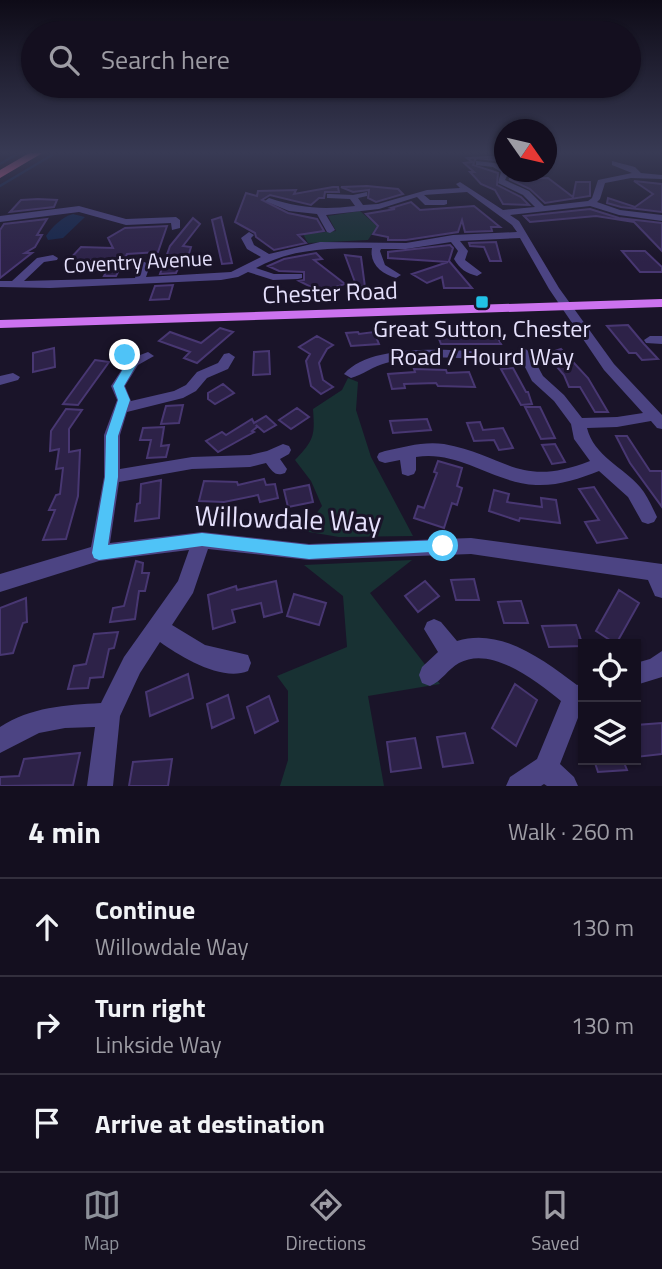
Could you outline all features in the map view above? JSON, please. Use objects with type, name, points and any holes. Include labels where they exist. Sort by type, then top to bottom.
[{"type":"main road","name":"Chester Road","points":[[0,324],[662,303]]},
{"type":"street","points":[[269,203],[320,212],[361,209],[418,194],[452,189]]},
{"type":"street","points":[[466,189],[516,223],[567,308],[610,367],[658,420]]},
{"type":"street","points":[[515,189],[526,193],[541,208]]},
{"type":"street","points":[[502,213],[590,202],[596,199],[599,189]]},
{"type":"street","points":[[330,196],[353,197],[364,194]]},
{"type":"street","points":[[418,194],[428,203],[444,202]]},
{"type":"street","points":[[353,197],[361,209]]},
{"type":"street","points":[[590,202],[619,212],[662,218]]},
{"type":"street","points":[[428,203],[426,208],[433,214]]},
{"type":"street","points":[[0,219],[79,209],[126,222],[176,224],[186,212]]},
{"type":"street","points":[[100,214],[112,210]]},
{"type":"street","points":[[320,212],[330,230]]},
{"type":"street","name":"Coventry Avenue","points":[[0,284],[221,277],[268,257],[320,245],[406,246],[453,238],[524,235]]},
{"type":"street","points":[[235,239],[248,236],[250,247],[268,257]]},
{"type":"street","points":[[453,238],[463,251],[459,258],[470,273]]},
{"type":"street","points":[[375,276],[391,274],[376,259],[375,251],[379,245]]},
{"type":"street","points":[[14,285],[39,258],[53,258]]},
{"type":"street","points":[[139,279],[144,261]]},
{"type":"street","points":[[247,268],[273,277],[294,278]]},
{"type":"street","points":[[355,365],[413,354],[439,353],[480,358],[526,356],[537,378],[559,398],[579,423],[582,439],[601,463],[634,492],[648,517]]},
{"type":"street","points":[[99,553],[112,477],[112,436],[124,400],[118,386],[135,357]]},
{"type":"street","points":[[121,408],[178,395],[191,388],[201,375],[228,366]]},
{"type":"street","points":[[579,423],[658,420]]},
{"type":"street","points":[[385,457],[435,449],[456,453],[528,478],[551,479],[571,475],[601,463]]},
{"type":"street","points":[[408,452],[408,470]]},
{"type":"street","points":[[112,477],[192,463],[278,459]]},
{"type":"street","points":[[100,786],[108,715],[132,664],[186,586],[202,540]]},
{"type":"street","name":"Willowdale Way","points":[[0,583],[99,553],[202,540],[309,552],[471,546],[504,549],[659,578]]},
{"type":"street","points":[[158,628],[197,655],[240,663]]},
{"type":"street","points":[[434,629],[453,653]]},
{"type":"street","points":[[430,675],[453,653],[467,649],[499,650],[578,694]]},
{"type":"street","points":[[641,672],[656,668],[662,662]]},
{"type":"street","points":[[519,786],[546,768],[578,697]]},
{"type":"street","points":[[0,741],[16,729],[42,718],[108,715]]},
{"type":"street","points":[[546,768],[565,786]]},
{"type":"green space","points":[[360,211],[377,226],[368,240],[308,243],[303,234],[336,231],[328,216]]},
{"type":"green space","points":[[348,378],[358,382],[356,410],[371,457],[413,536],[339,537],[303,531],[322,506],[311,481],[295,460],[312,437],[313,409],[342,390]]},
{"type":"green space","points":[[412,560],[370,593],[440,684],[368,696],[384,786],[280,786],[288,760],[288,691],[277,676],[347,647],[343,596],[304,565]]},
{"type":"water","points":[[73,214],[85,217],[63,238],[48,240],[46,236],[55,226]]},
{"type":"building","points":[[338,189],[339,192],[325,192],[324,198],[319,198],[311,205],[270,195],[262,200],[288,213],[317,219],[324,231],[298,235],[306,243],[274,250],[256,237],[255,233],[235,222],[246,193],[257,196],[258,191],[296,190],[294,194]]},
{"type":"building","points":[[345,189],[395,189],[403,194],[376,202],[368,198],[369,190],[353,192]]},
{"type":"building","points":[[492,189],[504,189],[521,197],[529,205],[503,204]]},
{"type":"building","points":[[529,189],[562,189],[573,197],[575,189],[590,189],[590,196],[545,203]]},
{"type":"building","points":[[645,189],[662,189],[662,212],[607,203],[608,198],[635,207],[653,194]]},
{"type":"building","points":[[21,200],[57,200],[54,207],[10,212]]},
{"type":"building","points":[[411,202],[420,210],[474,206],[500,227],[491,227],[492,231],[465,232],[462,220],[458,232],[406,240],[388,240],[388,237],[373,234],[378,226],[366,214],[395,209],[391,208]]},
{"type":"building","points":[[590,209],[619,218],[662,223],[662,251],[634,222],[596,216],[530,222],[524,216]]},
{"type":"building","points":[[221,217],[232,263],[222,264],[212,220]]},
{"type":"building","points":[[193,218],[200,224],[183,246],[191,247],[188,257],[183,257],[176,273],[160,274],[170,246]]},
{"type":"building","points":[[47,219],[37,235],[42,235],[35,247],[25,253],[32,253],[0,278],[0,230],[4,224]]},
{"type":"building","points":[[167,226],[158,252],[127,254],[116,276],[104,276],[112,261],[69,260],[81,247],[113,248],[108,238],[125,228]]},
{"type":"building","points":[[496,242],[501,261],[490,261],[484,247],[470,246],[469,243]]},
{"type":"building","points":[[450,245],[453,248],[449,261],[472,288],[444,288],[442,277],[427,283],[412,274],[448,262],[388,258],[388,252]]},
{"type":"building","points":[[622,251],[645,251],[662,267],[662,272],[640,272]]},
{"type":"building","points":[[316,253],[322,259],[314,260],[345,284],[321,292],[299,281],[304,280],[304,272],[279,271],[268,266],[284,259]]},
{"type":"building","points":[[345,255],[361,257],[365,287],[356,285]]},
{"type":"building","points":[[173,285],[169,299],[150,300],[155,286]]},
{"type":"building","points":[[628,325],[658,359],[642,360],[636,353],[629,353],[607,326]]},
{"type":"building","points":[[220,328],[233,332],[197,363],[184,358],[190,352],[159,341],[170,332],[201,343]]},
{"type":"building","points":[[374,332],[379,344],[351,346],[346,333]]},
{"type":"building","points":[[495,332],[501,344],[441,344],[437,334]]},
{"type":"building","points":[[317,336],[333,345],[327,349],[319,363],[323,380],[333,387],[321,394],[311,386],[306,361],[310,354],[299,347]]},
{"type":"building","points":[[54,348],[55,367],[33,372],[33,353]]},
{"type":"building","points":[[561,349],[588,378],[608,412],[595,412],[580,387],[569,387],[564,375],[546,354]]},
{"type":"building","points":[[269,351],[270,374],[253,375],[254,352]]},
{"type":"building","points":[[95,360],[109,362],[78,405],[63,404]]},
{"type":"building","points":[[513,368],[532,404],[521,405],[501,369]]},
{"type":"building","points":[[414,369],[446,370],[447,373],[469,372],[475,387],[438,386],[436,383],[404,384],[405,388],[392,389],[388,374],[415,372]]},
{"type":"building","points":[[223,384],[234,393],[215,404],[208,399],[208,393]]},
{"type":"building","points":[[183,405],[179,423],[161,424],[166,406]]},
{"type":"building","points":[[525,407],[540,407],[555,438],[541,439]]},
{"type":"building","points":[[297,408],[309,417],[291,429],[279,420]]},
{"type":"building","points":[[66,409],[82,410],[69,429],[69,452],[80,450],[78,496],[66,539],[43,540],[55,510],[49,510],[56,495],[60,494],[63,468],[56,469],[59,449],[50,451],[51,431]]},
{"type":"building","points":[[266,416],[276,425],[264,432],[256,425],[252,431],[254,432],[218,452],[206,441],[222,432],[226,435],[252,419],[254,423]]},
{"type":"building","points":[[427,419],[431,430],[393,433],[390,421]]},
{"type":"building","points":[[480,422],[483,430],[503,428],[513,448],[499,450],[494,440],[474,441],[467,423]]},
{"type":"building","points":[[164,427],[161,446],[169,445],[166,457],[147,458],[151,440],[140,440],[143,428]]},
{"type":"building","points":[[616,436],[627,436],[650,471],[662,471],[662,507],[630,463]]},
{"type":"building","points":[[555,444],[565,462],[552,464],[542,445]]},
{"type":"building","points":[[438,461],[462,468],[457,486],[462,488],[457,505],[452,503],[444,528],[414,518],[418,506],[424,508],[437,473],[434,472]]},
{"type":"building","points":[[264,479],[266,485],[275,484],[278,498],[260,502],[258,495],[224,502],[199,501],[204,481],[237,482],[238,485]]},
{"type":"building","points":[[161,480],[159,518],[135,521],[141,484]]},
{"type":"building","points":[[309,485],[313,502],[288,507],[284,490]]},
{"type":"building","points":[[594,487],[627,538],[597,543],[585,522],[599,520],[579,489]]},
{"type":"building","points":[[494,490],[509,494],[507,502],[542,507],[541,498],[556,500],[560,523],[520,518],[519,521],[489,511]]},
{"type":"building","points":[[136,561],[143,563],[142,573],[149,573],[145,591],[139,591],[135,619],[110,622],[113,608],[124,606]]},
{"type":"building","points":[[474,579],[479,600],[456,600],[451,580]]},
{"type":"building","points":[[276,581],[282,612],[264,617],[261,603],[232,610],[235,622],[213,629],[208,595],[236,586],[237,590]]},
{"type":"building","points":[[425,581],[439,596],[418,612],[405,596]]},
{"type":"building","points":[[619,590],[639,603],[619,639],[608,639],[596,631]]},
{"type":"building","points":[[294,594],[326,603],[319,625],[287,616]]},
{"type":"building","points":[[26,598],[27,622],[23,623],[13,653],[0,655],[0,608]]},
{"type":"building","points":[[521,601],[528,623],[504,623],[498,602]]},
{"type":"building","points":[[576,625],[581,639],[578,639],[578,646],[549,647],[542,626]]},
{"type":"building","points":[[118,632],[114,648],[109,649],[103,677],[90,678],[88,688],[68,689],[74,666],[86,664],[94,634]]},
{"type":"building","points":[[188,674],[193,698],[150,716],[146,692]]},
{"type":"building","points":[[515,684],[537,700],[516,746],[492,728]]},
{"type":"building","points":[[228,695],[234,718],[212,728],[207,704]]},
{"type":"building","points":[[269,696],[278,721],[255,733],[247,707]]},
{"type":"building","points":[[662,723],[662,754],[641,756],[641,725]]},
{"type":"building","points":[[465,733],[473,763],[443,767],[437,737]]},
{"type":"building","points":[[415,738],[421,768],[391,772],[387,742]]},
{"type":"building","points":[[80,753],[73,785],[0,786],[0,777],[19,776],[24,759]]},
{"type":"building","points":[[172,759],[168,786],[129,786],[133,762]]},
{"type":"building","points":[[596,765],[625,765],[627,770],[598,772]]},
{"type":"place","name":"Great Sutton, Chester Road / Hourd Way","points":[[482,302]]},
{"type":"route","points":[[125,355],[131,357],[133,362],[118,386],[124,400],[112,436],[112,477],[99,553],[202,540],[309,552],[443,546]]}]
